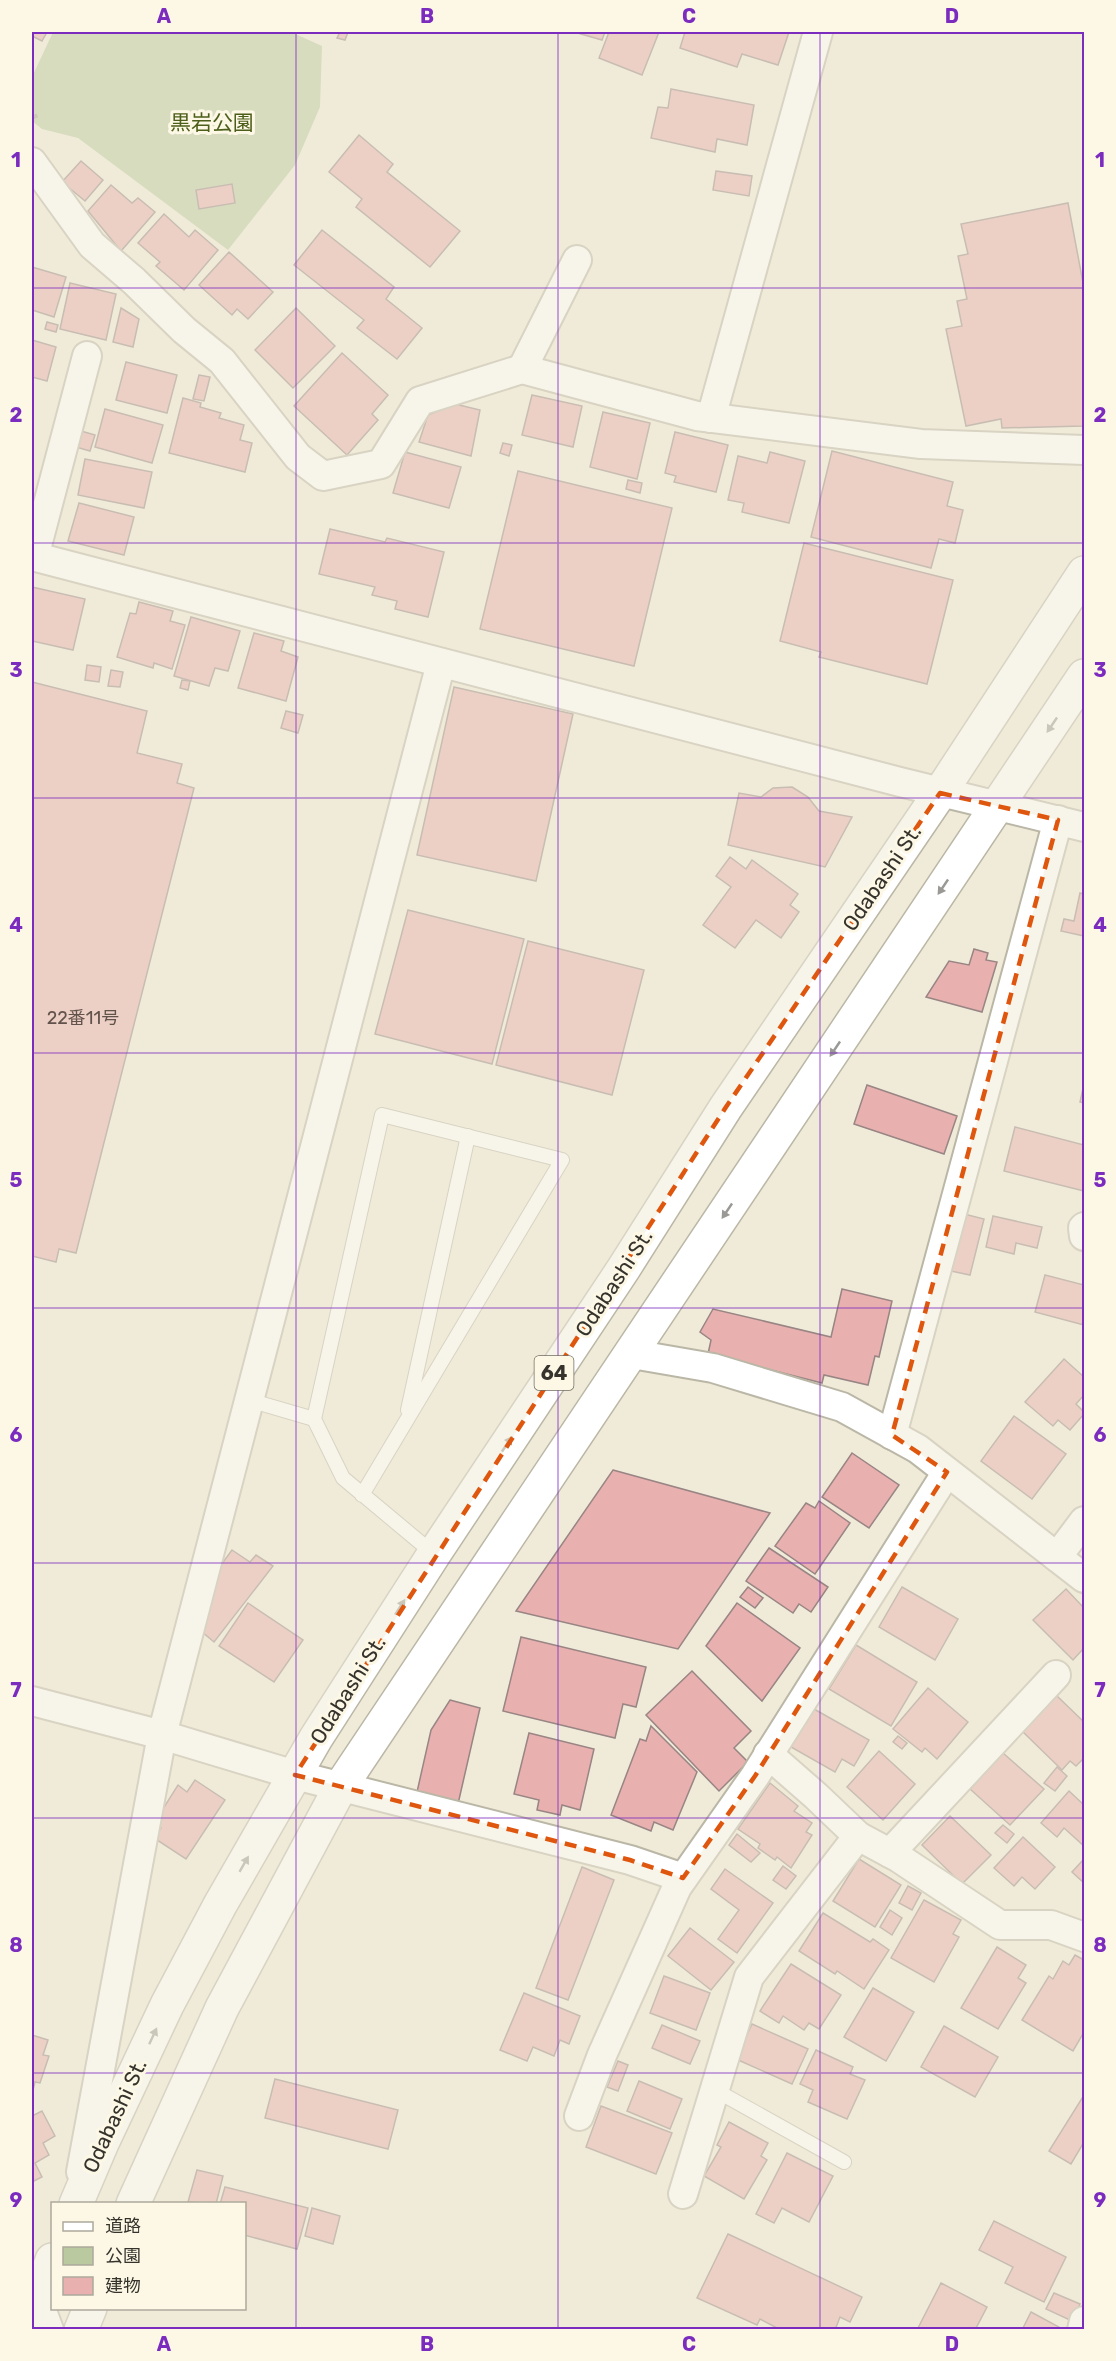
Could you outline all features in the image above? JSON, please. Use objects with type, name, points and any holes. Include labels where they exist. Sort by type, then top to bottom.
[{"type":"main road","name":"Odabashi St.","points":[[76,2202],[167,2005],[220,1905],[295,1775],[434,1554],[624,1268],[726,1107],[940,793],[1084,573]]},
{"type":"main road","name":"64","points":[[134,2202],[222,2008],[341,1786],[1084,676]]},
{"type":"main road","points":[[33,2299],[51,2262]]},
{"type":"main road","points":[[81,2330],[89,2310]]},
{"type":"street","points":[[711,418],[818,32]]},
{"type":"street","points":[[32,162],[92,244],[134,280],[184,330],[222,361],[298,457],[323,476],[381,464],[420,401],[522,369],[697,416],[921,444],[1084,450]]},
{"type":"street","points":[[522,369],[577,260]]},
{"type":"street","points":[[87,356],[32,556],[940,793],[1071,823],[892,1435]]},
{"type":"street","points":[[75,2202],[162,1735],[441,663]]},
{"type":"street","points":[[1084,1227],[1084,1236]]},
{"type":"street","points":[[632,1354],[712,1368],[842,1407],[918,1449],[1084,1578]]},
{"type":"street","points":[[579,2116],[602,2055],[677,1887],[768,1754],[947,1472]]},
{"type":"street","points":[[1057,1557],[1084,1521]]},
{"type":"street","points":[[890,1853],[1056,1675]]},
{"type":"street","points":[[32,1701],[162,1735],[295,1775],[630,1860],[683,1878]]},
{"type":"street","points":[[768,1754],[858,1836],[890,1853],[1000,1925],[1051,1925],[1082,1933]]},
{"type":"street","points":[[683,2194],[749,1977],[858,1836]]},
{"type":"street","points":[[33,2299],[50,2330]]},
{"type":"street","points":[[1082,2330],[1084,2321]]},
{"type":"lane","points":[[362,1495],[562,1160],[382,1115],[314,1419],[343,1479],[362,1495],[434,1554]]},
{"type":"lane","points":[[405,1422],[468,1136]]},
{"type":"lane","points":[[249,1400],[314,1419]]},
{"type":"lane","points":[[715,2090],[844,2162]]},
{"type":"path","points":[[32,118],[38,115]]},
{"type":"highlighted area","points":[[940,793],[1058,820],[892,1435],[947,1472],[755,1776],[683,1878],[630,1860],[295,1775],[726,1107]]},
{"type":"green space","name":"黒岩公園","points":[[53,32],[291,32],[322,46],[320,107],[295,165],[228,250],[78,138],[42,129],[32,121],[32,77]]},
{"type":"building","points":[[32,32],[47,32],[42,41],[32,36]]},
{"type":"building","points":[[340,32],[348,32],[345,40],[337,38]]},
{"type":"building","points":[[574,32],[605,32],[602,40]]},
{"type":"building","points":[[609,32],[659,32],[642,75],[599,58]]},
{"type":"building","points":[[685,32],[789,32],[778,65],[742,54],[737,67],[680,48]]},
{"type":"building","points":[[671,89],[754,105],[747,145],[717,139],[715,152],[651,138],[658,107],[668,108]]},
{"type":"building","points":[[359,135],[393,164],[387,172],[460,231],[430,267],[356,207],[362,199],[329,172]]},
{"type":"building","points":[[81,161],[103,180],[85,201],[62,182]]},
{"type":"building","points":[[716,171],[752,176],[749,196],[713,190]]},
{"type":"building","points":[[232,184],[235,203],[199,209],[196,190]]},
{"type":"building","points":[[111,185],[132,203],[138,198],[155,212],[121,251],[88,211]]},
{"type":"building","points":[[1068,203],[1084,288],[1084,424],[1083,426],[1002,428],[1001,419],[966,426],[946,329],[962,326],[957,301],[967,299],[958,256],[968,254],[961,224]]},
{"type":"building","points":[[164,214],[189,237],[195,230],[218,250],[184,290],[156,266],[160,262],[138,243]]},
{"type":"building","points":[[322,230],[394,287],[386,299],[422,328],[397,359],[357,328],[364,320],[294,265]]},
{"type":"building","points":[[229,252],[273,292],[248,319],[237,309],[232,315],[199,285]]},
{"type":"building","points":[[32,267],[66,277],[54,317],[32,310]]},
{"type":"building","points":[[70,283],[116,294],[106,340],[60,329]]},
{"type":"building","points":[[121,308],[139,319],[133,347],[113,342]]},
{"type":"building","points":[[296,308],[335,346],[293,388],[255,350]]},
{"type":"building","points":[[47,322],[58,325],[56,332],[45,329]]},
{"type":"building","points":[[32,340],[56,347],[47,381],[32,377]]},
{"type":"building","points":[[342,353],[388,395],[372,414],[378,420],[347,455],[294,406]]},
{"type":"building","points":[[126,362],[177,375],[167,413],[116,400]]},
{"type":"building","points":[[199,375],[210,377],[204,401],[193,399]]},
{"type":"building","points":[[532,395],[582,406],[573,447],[522,435]]},
{"type":"building","points":[[183,398],[201,403],[200,407],[221,413],[219,418],[244,425],[240,440],[252,443],[245,472],[169,453]]},
{"type":"building","points":[[455,404],[480,410],[471,456],[419,442],[428,415]]},
{"type":"building","points":[[105,409],[163,425],[152,463],[95,447]]},
{"type":"building","points":[[603,412],[650,423],[637,479],[590,467]]},
{"type":"building","points":[[81,431],[95,435],[90,451],[76,447]]},
{"type":"building","points":[[675,432],[728,445],[716,492],[674,482],[676,476],[665,473]]},
{"type":"building","points":[[503,443],[512,445],[509,456],[500,453]]},
{"type":"building","points":[[832,451],[953,482],[947,506],[963,510],[955,543],[939,539],[931,568],[811,537]]},
{"type":"building","points":[[405,452],[461,467],[449,508],[393,493]]},
{"type":"building","points":[[770,452],[805,461],[789,523],[742,512],[744,503],[728,500],[738,456],[767,463]]},
{"type":"building","points":[[85,459],[152,472],[144,508],[78,495]]},
{"type":"building","points":[[518,471],[672,508],[634,666],[480,629]]},
{"type":"building","points":[[628,480],[642,483],[640,493],[626,489]]},
{"type":"building","points":[[79,503],[134,517],[124,555],[68,541]]},
{"type":"building","points":[[330,529],[385,542],[387,538],[444,552],[428,617],[395,609],[397,601],[372,595],[375,587],[319,574]]},
{"type":"building","points":[[804,543],[953,580],[927,684],[819,657],[821,652],[780,641]]},
{"type":"building","points":[[32,587],[85,599],[73,650],[32,641]]},
{"type":"building","points":[[139,602],[173,611],[170,621],[185,625],[172,669],[154,663],[153,668],[117,657],[130,613],[136,614]]},
{"type":"building","points":[[191,617],[240,631],[228,671],[215,668],[209,686],[174,676]]},
{"type":"building","points":[[254,633],[284,641],[281,651],[298,657],[286,701],[238,688]]},
{"type":"building","points":[[87,665],[101,667],[99,682],[85,680]]},
{"type":"building","points":[[111,670],[123,672],[120,687],[108,686]]},
{"type":"building","points":[[182,680],[190,681],[188,690],[180,688]]},
{"type":"building","points":[[32,682],[147,711],[137,753],[182,764],[177,783],[194,788],[76,1253],[59,1249],[56,1262],[32,1256]]},
{"type":"building","points":[[454,687],[573,714],[536,881],[417,855]]},
{"type":"building","points":[[286,711],[303,715],[298,733],[281,728]]},
{"type":"building","points":[[792,787],[808,797],[819,811],[852,817],[825,867],[728,845],[739,793],[761,797],[773,788]]},
{"type":"building","points":[[730,857],[746,869],[752,860],[798,894],[790,905],[799,912],[781,938],[756,920],[735,948],[703,925],[731,887],[716,876]]},
{"type":"building","points":[[1080,893],[1084,894],[1084,936],[1061,931],[1064,919],[1074,921]]},
{"type":"building","points":[[408,910],[524,939],[492,1064],[375,1034]]},
{"type":"building","points":[[528,941],[644,970],[612,1095],[496,1065]]},
{"type":"building","points":[[974,949],[988,953],[986,960],[997,962],[982,1012],[926,997],[949,961],[969,965]]},
{"type":"building","points":[[1084,1084],[1084,1103],[1080,1102]]},
{"type":"building","points":[[867,1085],[957,1116],[944,1154],[854,1124]]},
{"type":"building","points":[[1015,1127],[1084,1145],[1084,1191],[1004,1171]]},
{"type":"building","points":[[960,1213],[984,1219],[970,1275],[946,1270]]},
{"type":"building","points":[[993,1216],[1042,1227],[1037,1248],[1016,1243],[1014,1254],[986,1247]]},
{"type":"building","points":[[1045,1275],[1084,1285],[1084,1325],[1035,1312]]},
{"type":"building","points":[[842,1289],[892,1301],[879,1357],[875,1356],[868,1385],[824,1375],[822,1383],[708,1354],[711,1340],[700,1332],[713,1309],[831,1337]]},
{"type":"building","points":[[1064,1359],[1084,1377],[1084,1395],[1076,1404],[1084,1414],[1070,1430],[1058,1420],[1053,1426],[1025,1402]]},
{"type":"building","points":[[1014,1416],[1066,1454],[1032,1499],[981,1461]]},
{"type":"building","points":[[852,1453],[899,1485],[869,1528],[822,1497]]},
{"type":"building","points":[[613,1470],[770,1513],[678,1649],[516,1611]]},
{"type":"building","points":[[819,1501],[850,1523],[815,1574],[775,1546],[806,1503],[815,1508]]},
{"type":"building","points":[[769,1548],[828,1587],[811,1612],[799,1604],[793,1613],[746,1581]]},
{"type":"building","points":[[232,1550],[250,1562],[256,1555],[273,1566],[214,1642],[201,1631],[218,1569]]},
{"type":"building","points":[[748,1587],[763,1598],[755,1608],[740,1597]]},
{"type":"building","points":[[902,1587],[958,1619],[935,1660],[879,1627]]},
{"type":"building","points":[[1066,1589],[1084,1608],[1084,1648],[1073,1660],[1033,1620]]},
{"type":"building","points":[[248,1603],[303,1640],[274,1682],[219,1646]]},
{"type":"building","points":[[737,1603],[800,1648],[762,1701],[706,1646]]},
{"type":"building","points":[[521,1637],[646,1667],[636,1707],[623,1704],[615,1738],[503,1711]]},
{"type":"building","points":[[856,1645],[917,1682],[891,1726],[829,1689]]},
{"type":"building","points":[[692,1671],[751,1731],[734,1748],[748,1762],[719,1791],[646,1715]]},
{"type":"building","points":[[928,1688],[968,1722],[937,1759],[925,1748],[922,1752],[893,1729]]},
{"type":"building","points":[[1056,1695],[1084,1722],[1084,1758],[1076,1766],[1070,1761],[1062,1770],[1022,1731]]},
{"type":"building","points":[[450,1700],[480,1708],[458,1804],[417,1792],[431,1730]]},
{"type":"building","points":[[814,1709],[869,1740],[854,1766],[842,1759],[835,1772],[791,1747]]},
{"type":"building","points":[[651,1726],[697,1772],[673,1830],[654,1822],[651,1831],[611,1815],[640,1739],[646,1741]]},
{"type":"building","points":[[529,1733],[594,1749],[580,1810],[562,1805],[560,1815],[537,1810],[539,1800],[514,1794]]},
{"type":"building","points":[[898,1736],[907,1743],[902,1749],[893,1742]]},
{"type":"building","points":[[879,1751],[915,1784],[883,1820],[847,1787]]},
{"type":"building","points":[[1003,1753],[1044,1789],[1010,1825],[970,1789]]},
{"type":"building","points":[[1057,1767],[1067,1776],[1055,1791],[1044,1783]]},
{"type":"building","points":[[195,1780],[225,1800],[186,1859],[154,1838],[161,1828],[154,1823],[178,1785],[187,1792]]},
{"type":"building","points":[[770,1783],[798,1806],[794,1811],[812,1823],[806,1832],[812,1835],[791,1868],[777,1857],[775,1860],[758,1848],[760,1844],[738,1829]]},
{"type":"building","points":[[1069,1791],[1084,1805],[1084,1846],[1064,1828],[1057,1837],[1041,1823]]},
{"type":"building","points":[[950,1816],[991,1855],[962,1884],[922,1845]]},
{"type":"building","points":[[1003,1825],[1014,1834],[1007,1843],[995,1833]]},
{"type":"building","points":[[737,1834],[760,1853],[751,1862],[729,1845]]},
{"type":"building","points":[[1023,1837],[1055,1867],[1035,1889],[1022,1877],[1014,1886],[994,1868]]},
{"type":"building","points":[[859,1859],[901,1885],[875,1927],[833,1901]]},
{"type":"building","points":[[1084,1859],[1084,1883],[1072,1872]]},
{"type":"building","points":[[783,1866],[796,1876],[786,1889],[773,1880]]},
{"type":"building","points":[[582,1867],[614,1880],[568,2000],[536,1988]]},
{"type":"building","points":[[725,1869],[773,1903],[737,1953],[718,1939],[739,1910],[711,1889]]},
{"type":"building","points":[[908,1886],[921,1893],[912,1910],[899,1903]]},
{"type":"building","points":[[924,1900],[961,1920],[953,1934],[959,1937],[934,1982],[891,1958]]},
{"type":"building","points":[[890,1910],[902,1918],[892,1935],[880,1927]]},
{"type":"building","points":[[823,1913],[870,1942],[873,1939],[889,1950],[864,1989],[837,1971],[835,1974],[799,1951]]},
{"type":"building","points":[[690,1928],[734,1962],[711,1990],[668,1956]]},
{"type":"building","points":[[997,1947],[1026,1965],[1018,1978],[1026,1983],[998,2029],[961,2008]]},
{"type":"building","points":[[1075,1955],[1084,1960],[1084,2032],[1073,2051],[1022,2020],[1049,1976],[1053,1979],[1063,1961],[1069,1965]]},
{"type":"building","points":[[791,1964],[841,1995],[819,2029],[809,2023],[804,2030],[783,2016],[779,2023],[760,2011]]},
{"type":"building","points":[[664,1976],[710,1993],[696,2030],[650,2013]]},
{"type":"building","points":[[873,1988],[914,2012],[886,2061],[844,2037]]},
{"type":"building","points":[[524,1993],[580,2016],[569,2044],[560,2040],[554,2056],[533,2047],[527,2061],[500,2050]]},
{"type":"building","points":[[752,2024],[808,2049],[792,2084],[736,2059]]},
{"type":"building","points":[[662,2025],[700,2041],[690,2064],[652,2048]]},
{"type":"building","points":[[944,2026],[998,2057],[975,2097],[921,2067]]},
{"type":"building","points":[[32,2035],[48,2040],[43,2055],[49,2056],[40,2083],[35,2082],[32,2094]]},
{"type":"building","points":[[816,2050],[853,2067],[850,2074],[865,2080],[847,2119],[808,2102],[813,2090],[800,2084]]},
{"type":"building","points":[[618,2061],[628,2065],[618,2091],[607,2087]]},
{"type":"building","points":[[275,2079],[398,2110],[388,2149],[265,2118]]},
{"type":"building","points":[[639,2081],[682,2099],[670,2129],[627,2111]]},
{"type":"building","points":[[1084,2095],[1084,2142],[1071,2164],[1049,2151]]},
{"type":"building","points":[[601,2106],[672,2133],[656,2174],[586,2147]]},
{"type":"building","points":[[42,2111],[55,2136],[43,2143],[49,2155],[35,2163],[42,2177],[32,2182],[32,2116]]},
{"type":"building","points":[[729,2122],[768,2143],[761,2156],[767,2160],[744,2199],[704,2176],[721,2147],[717,2145]]},
{"type":"building","points":[[787,2153],[833,2176],[809,2222],[782,2208],[774,2223],[756,2214]]},
{"type":"building","points":[[197,2170],[223,2176],[216,2202],[188,2202]]},
{"type":"building","points":[[225,2187],[308,2208],[297,2249],[246,2236],[246,2202],[221,2202]]},
{"type":"building","points":[[312,2208],[340,2216],[333,2244],[305,2236]]},
{"type":"building","points":[[994,2221],[1066,2257],[1044,2302],[1005,2283],[1013,2267],[979,2250]]},
{"type":"building","points":[[728,2234],[862,2297],[850,2322],[840,2317],[835,2330],[781,2330],[760,2319],[757,2325],[697,2298]]},
{"type":"building","points":[[941,2283],[987,2307],[975,2330],[917,2330]]},
{"type":"building","points":[[1054,2293],[1080,2304],[1072,2321],[1046,2309]]},
{"type":"building","points":[[1031,2312],[1059,2327],[1058,2330],[1022,2330]]}]
